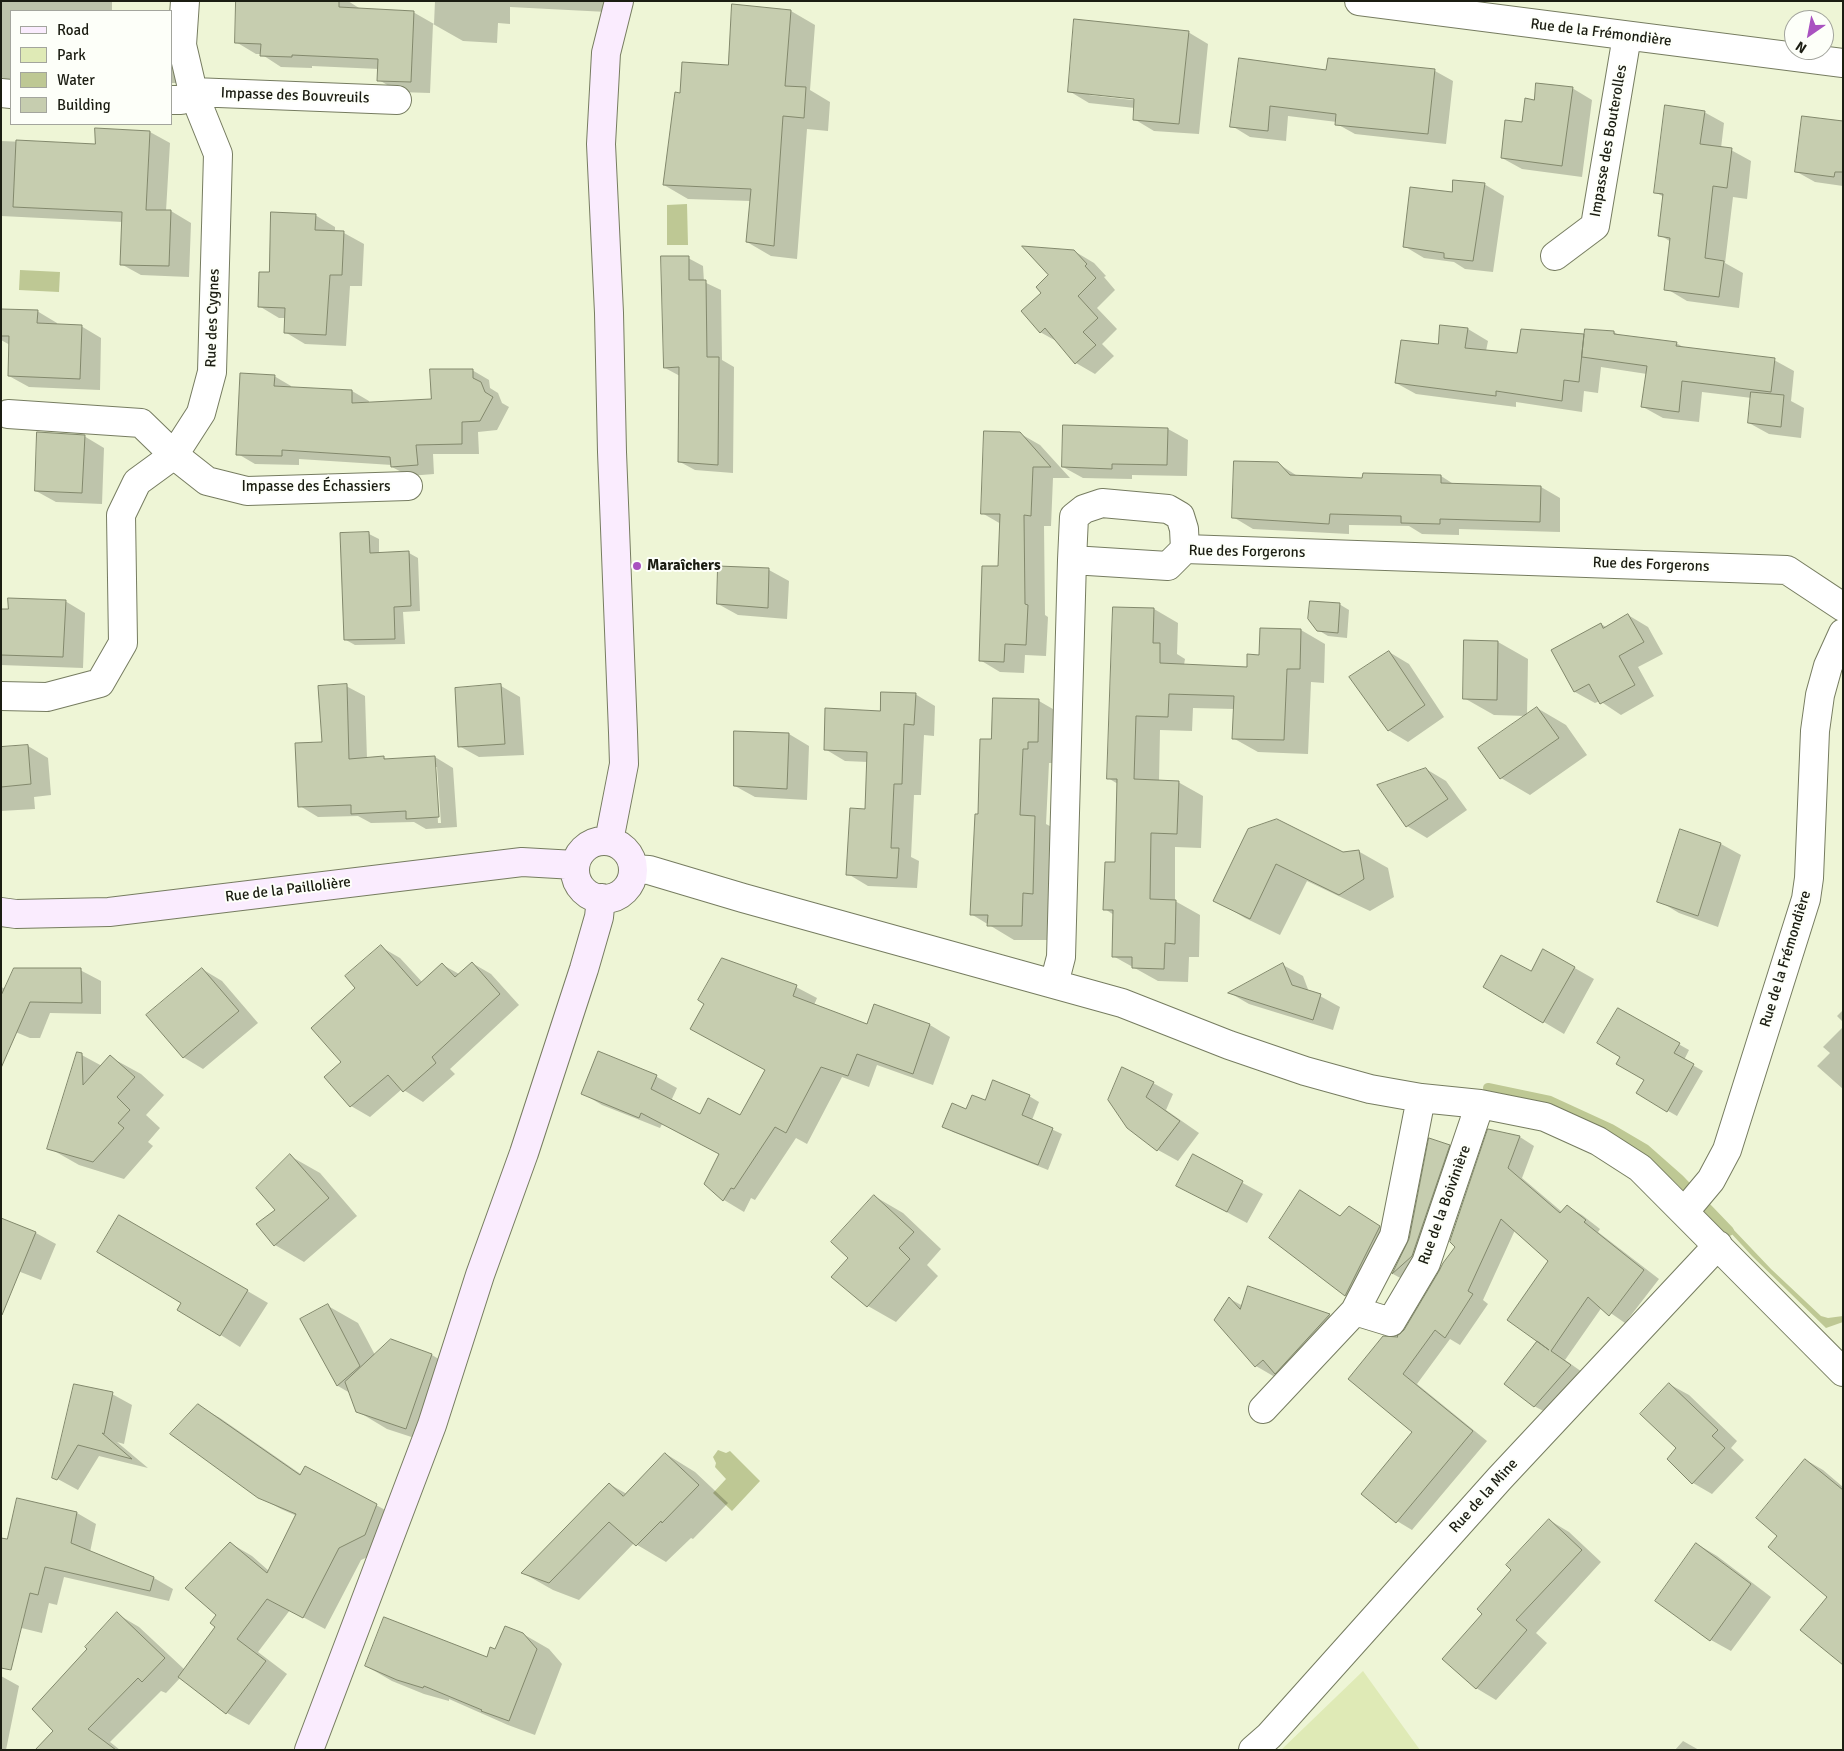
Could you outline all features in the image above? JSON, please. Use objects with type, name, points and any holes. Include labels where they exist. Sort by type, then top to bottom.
[{"type":"main road","points":[[610,841],[624,764],[624,732],[601,144],[606,53],[619,1]]},
{"type":"main road","points":[[600,841],[610,841],[619,844],[631,859],[632,879],[627,888],[620,894],[610,898],[592,896],[584,891],[575,875],[575,865],[583,849],[600,841]]},
{"type":"main road","name":"Rue de la Paillolière","points":[[1,912],[109,912],[522,862],[575,865]]},
{"type":"main road","points":[[309,1750],[432,1425],[480,1276],[524,1153],[584,969],[599,917],[601,898]]},
{"type":"street","name":"Rue des Cygnes","points":[[1,696],[47,697],[100,682],[123,643],[121,515],[137,482],[174,455],[201,412],[212,372],[218,154],[182,96],[182,45],[185,1]]},
{"type":"street","name":"Rue de la Frémondière","points":[[1359,1],[1843,64]]},
{"type":"street","name":"Impasse des Bouterolles","points":[[1555,256],[1595,226],[1627,36]]},
{"type":"street","name":"Impasse des Bouvreuils","points":[[182,96],[397,100]]},
{"type":"street","name":"Impasse des Échassiers","points":[[8,414],[142,423],[174,455],[207,481],[247,491],[408,486]]},
{"type":"street","points":[[1054,984],[1061,957],[1074,517],[1084,510],[1102,503],[1168,509],[1180,516],[1184,530],[1185,549]]},
{"type":"street","name":"Rue des Forgerons","points":[[1072,560],[1168,566],[1185,549],[1787,570],[1843,607]]},
{"type":"street","name":"Rue de la Frémondière","points":[[1696,1199],[1727,1150],[1806,899],[1809,878],[1815,731],[1820,695],[1828,666],[1843,633]]},
{"type":"street","points":[[633,869],[649,870],[753,901],[1122,1003],[1305,1071],[1370,1089],[1421,1098],[1480,1104],[1545,1117],[1598,1141],[1640,1168],[1696,1199],[1718,1245],[1843,1372]]},
{"type":"street","points":[[1262,1409],[1355,1311],[1394,1236],[1421,1098]]},
{"type":"street","name":"Rue de la Boivinière","points":[[1355,1311],[1391,1322],[1426,1263],[1480,1104]]},
{"type":"street","name":"Rue de la Mine","points":[[1253,1750],[1269,1736],[1500,1478],[1718,1245]]},
{"type":"green space","points":[[1363,1671],[1420,1750],[1281,1750]]},
{"type":"water","points":[[687,204],[688,245],[667,245],[667,205]]},
{"type":"water","points":[[20,270],[60,272],[59,292],[19,290]]},
{"type":"water","points":[[1732,1228],[1771,1269],[1821,1316],[1828,1318],[1843,1316],[1843,1322],[1826,1328],[1752,1256],[1729,1231]]},
{"type":"water","points":[[718,1450],[726,1453],[730,1451],[760,1481],[732,1511],[713,1493],[726,1479],[715,1467],[716,1463],[713,1457]]},
{"type":"building","points":[[236,1],[339,1],[339,7],[414,11],[411,82],[377,81],[378,59],[292,55],[292,57],[260,56],[261,44],[235,43]]},
{"type":"building","points":[[732,4],[791,10],[785,86],[806,87],[804,118],[783,116],[774,246],[746,242],[751,189],[663,185],[675,92],[680,93],[682,62],[728,65]]},
{"type":"building","points":[[1074,19],[1189,31],[1179,124],[1133,120],[1134,99],[1068,92]]},
{"type":"building","points":[[1239,58],[1326,70],[1328,58],[1435,69],[1428,134],[1335,125],[1336,114],[1270,106],[1268,131],[1230,127]]},
{"type":"building","points":[[1536,83],[1573,87],[1562,166],[1501,158],[1505,120],[1522,122],[1525,98],[1534,100]]},
{"type":"building","points":[[1665,105],[1705,111],[1700,144],[1732,148],[1727,188],[1713,186],[1705,258],[1724,261],[1719,297],[1664,290],[1670,238],[1658,236],[1663,194],[1654,193]]},
{"type":"building","points":[[1802,116],[1843,121],[1843,172],[1835,172],[1834,177],[1795,172]]},
{"type":"building","points":[[95,128],[150,131],[146,210],[171,210],[169,266],[120,265],[122,212],[13,207],[16,140],[95,144]]},
{"type":"building","points":[[1453,180],[1485,183],[1473,261],[1444,258],[1444,253],[1403,247],[1410,187],[1452,192]]},
{"type":"building","points":[[271,212],[316,214],[315,230],[344,231],[342,275],[330,275],[326,335],[284,333],[285,308],[258,307],[259,272],[269,272]]},
{"type":"building","points":[[1022,246],[1074,250],[1087,264],[1085,266],[1096,278],[1078,296],[1098,318],[1083,332],[1096,345],[1075,364],[1045,328],[1040,333],[1021,311],[1041,293],[1036,287],[1048,275]]},
{"type":"building","points":[[661,256],[689,256],[689,280],[706,280],[707,357],[719,357],[718,465],[678,462],[679,367],[664,368]]},
{"type":"building","points":[[1,309],[38,310],[37,323],[82,325],[80,379],[8,376],[9,336],[1,336]]},
{"type":"building","points":[[1440,325],[1468,328],[1465,348],[1517,353],[1521,329],[1584,334],[1579,382],[1564,380],[1562,401],[1496,391],[1496,396],[1395,383],[1401,340],[1438,344]]},
{"type":"building","points":[[1585,329],[1614,331],[1614,334],[1677,342],[1676,346],[1775,358],[1771,392],[1682,381],[1679,412],[1641,407],[1647,366],[1582,357]]},
{"type":"building","points":[[430,369],[473,369],[473,378],[481,382],[485,392],[493,397],[480,421],[462,422],[462,444],[416,445],[418,465],[391,467],[390,457],[282,450],[282,456],[236,455],[240,373],[275,375],[274,386],[352,390],[352,403],[431,399]]},
{"type":"building","points":[[1751,392],[1784,395],[1781,427],[1748,423]]},
{"type":"building","points":[[1063,425],[1168,428],[1167,465],[1112,464],[1112,469],[1062,467]]},
{"type":"building","points":[[984,431],[1020,432],[1051,467],[1033,467],[1031,516],[1024,515],[1025,604],[1028,605],[1026,645],[1005,644],[1004,662],[979,661],[982,566],[998,566],[1000,514],[981,514]]},
{"type":"building","points":[[37,432],[85,435],[82,493],[35,491]]},
{"type":"building","points":[[1234,461],[1278,462],[1290,475],[1362,478],[1363,473],[1441,475],[1441,483],[1541,486],[1540,522],[1440,519],[1440,524],[1401,523],[1401,516],[1330,514],[1329,524],[1232,518]]},
{"type":"building","points":[[369,532],[370,553],[409,551],[411,606],[394,607],[395,639],[344,640],[340,533]]},
{"type":"building","points":[[718,566],[769,568],[768,608],[717,604]]},
{"type":"building","points":[[8,598],[66,600],[63,657],[1,655],[1,609],[8,609]]},
{"type":"building","points":[[1310,601],[1340,603],[1338,633],[1317,631],[1308,619]]},
{"type":"building","points":[[1113,607],[1154,608],[1153,643],[1160,643],[1160,663],[1247,667],[1247,654],[1259,655],[1260,628],[1301,629],[1300,669],[1287,669],[1284,740],[1232,739],[1234,696],[1169,694],[1168,717],[1136,716],[1134,779],[1179,781],[1177,834],[1151,833],[1150,899],[1176,900],[1175,944],[1165,943],[1164,969],[1132,968],[1132,957],[1112,957],[1113,910],[1103,910],[1105,862],[1115,862],[1117,779],[1107,779]]},
{"type":"building","points":[[1628,614],[1644,642],[1619,656],[1635,685],[1600,704],[1589,684],[1574,692],[1551,650],[1601,623],[1603,628]]},
{"type":"building","points":[[1464,640],[1498,641],[1497,700],[1463,699]]},
{"type":"building","points":[[1389,651],[1425,705],[1388,731],[1349,677]]},
{"type":"building","points":[[347,684],[349,759],[384,756],[384,759],[435,756],[439,817],[406,819],[406,811],[351,814],[351,805],[298,807],[295,743],[322,742],[318,686]]},
{"type":"building","points":[[501,684],[505,744],[458,747],[455,688]]},
{"type":"building","points":[[881,692],[916,693],[914,725],[904,724],[902,784],[894,784],[891,848],[899,848],[897,878],[846,875],[850,808],[865,809],[867,752],[824,750],[825,708],[880,711]]},
{"type":"building","points":[[993,698],[1039,699],[1038,742],[1028,742],[1028,749],[1023,749],[1020,815],[1035,816],[1033,894],[1023,893],[1022,926],[987,926],[988,915],[970,915],[975,814],[978,814],[980,739],[991,739]]},
{"type":"building","points":[[1537,707],[1559,738],[1500,779],[1478,748]]},
{"type":"building","points":[[734,731],[789,733],[787,789],[734,786]]},
{"type":"building","points":[[28,745],[31,784],[1,787],[1,747]]},
{"type":"building","points":[[1426,768],[1448,799],[1406,827],[1377,785]]},
{"type":"building","points":[[1277,819],[1343,852],[1359,850],[1364,879],[1339,895],[1276,864],[1250,919],[1213,901],[1248,829]]},
{"type":"building","points":[[1680,829],[1721,843],[1698,916],[1657,902]]},
{"type":"building","points":[[381,945],[417,986],[442,963],[455,977],[472,962],[500,994],[432,1057],[436,1063],[403,1092],[388,1075],[350,1107],[324,1077],[341,1062],[311,1028],[355,988],[345,976]]},
{"type":"building","points":[[1543,949],[1575,967],[1543,1023],[1483,987],[1501,955],[1531,971]]},
{"type":"building","points":[[722,958],[797,985],[793,996],[867,1024],[874,1004],[930,1024],[913,1074],[857,1054],[848,1076],[821,1067],[786,1133],[775,1127],[734,1189],[731,1188],[723,1201],[704,1184],[719,1154],[641,1113],[639,1118],[581,1094],[598,1051],[657,1075],[651,1089],[700,1114],[708,1098],[740,1115],[765,1070],[690,1029],[704,1004],[698,1000]]},
{"type":"building","points":[[1283,963],[1292,985],[1321,994],[1313,1020],[1228,993]]},
{"type":"building","points":[[14,968],[81,968],[82,1003],[30,1002],[1,1068],[1,996]]},
{"type":"building","points":[[202,968],[239,1011],[183,1058],[146,1015]]},
{"type":"building","points":[[1618,1008],[1680,1043],[1674,1053],[1694,1064],[1667,1112],[1636,1093],[1644,1080],[1616,1064],[1620,1057],[1597,1043]]},
{"type":"building","points":[[77,1052],[82,1053],[83,1085],[110,1055],[135,1077],[117,1097],[130,1110],[118,1123],[124,1128],[93,1162],[47,1149]]},
{"type":"building","points":[[1122,1067],[1154,1082],[1146,1097],[1180,1121],[1157,1151],[1127,1128],[1108,1100]]},
{"type":"building","points":[[993,1080],[1030,1095],[1022,1115],[1053,1128],[1038,1165],[942,1127],[952,1103],[966,1109],[972,1095],[985,1100]]},
{"type":"building","points":[[1488,1129],[1520,1136],[1508,1168],[1560,1213],[1567,1205],[1586,1220],[1584,1222],[1644,1270],[1609,1316],[1588,1297],[1551,1351],[1571,1365],[1534,1407],[1504,1384],[1537,1341],[1507,1320],[1548,1261],[1501,1219],[1468,1291],[1473,1294],[1445,1338],[1435,1330],[1403,1374],[1473,1431],[1396,1523],[1361,1494],[1412,1432],[1348,1379],[1383,1336],[1398,1337],[1404,1330],[1443,1263],[1455,1247],[1450,1242]]},
{"type":"building","points":[[1429,1138],[1450,1145],[1412,1256],[1392,1274],[1409,1239]]},
{"type":"building","points":[[290,1154],[329,1198],[274,1246],[256,1224],[275,1210],[256,1188]]},
{"type":"building","points":[[1193,1154],[1243,1181],[1227,1212],[1176,1186]]},
{"type":"building","points":[[1300,1190],[1340,1216],[1349,1206],[1380,1226],[1345,1296],[1269,1238]]},
{"type":"building","points":[[874,1195],[914,1232],[899,1248],[910,1259],[867,1307],[831,1277],[848,1258],[831,1242]]},
{"type":"building","points":[[119,1215],[248,1290],[220,1336],[177,1310],[181,1303],[97,1252]]},
{"type":"building","points":[[1,1218],[36,1232],[2,1315],[1,1315]]},
{"type":"building","points":[[1248,1286],[1330,1314],[1275,1374],[1263,1360],[1255,1367],[1214,1320],[1229,1297],[1240,1309]]},
{"type":"building","points":[[328,1304],[360,1366],[337,1386],[300,1319]]},
{"type":"building","points":[[391,1339],[432,1354],[406,1429],[356,1412],[345,1382]]},
{"type":"building","points":[[1669,1383],[1718,1430],[1712,1436],[1725,1448],[1692,1484],[1667,1459],[1676,1448],[1640,1414]]},
{"type":"building","points":[[74,1384],[113,1392],[104,1434],[102,1433],[132,1459],[78,1445],[57,1480],[52,1478]]},
{"type":"building","points":[[198,1404],[300,1475],[305,1466],[377,1504],[365,1535],[339,1548],[303,1618],[267,1599],[237,1639],[266,1661],[226,1714],[178,1677],[215,1627],[210,1623],[216,1615],[185,1588],[230,1542],[267,1573],[296,1514],[258,1498],[170,1434]]},
{"type":"building","points":[[665,1453],[699,1485],[662,1523],[661,1521],[636,1546],[609,1522],[549,1583],[521,1573],[609,1483],[623,1496]]},
{"type":"building","points":[[1805,1459],[1843,1490],[1843,1665],[1800,1630],[1827,1597],[1768,1547],[1777,1536],[1756,1518]]},
{"type":"building","points":[[17,1498],[77,1512],[71,1543],[154,1577],[150,1591],[45,1567],[38,1595],[30,1593],[11,1670],[1,1668],[1,1538],[7,1539]]},
{"type":"building","points":[[1549,1519],[1582,1550],[1516,1620],[1527,1630],[1476,1689],[1442,1659],[1482,1614],[1477,1609],[1511,1570],[1506,1565]]},
{"type":"building","points":[[1696,1543],[1751,1584],[1710,1641],[1655,1601]]},
{"type":"building","points":[[117,1612],[165,1658],[142,1682],[138,1678],[88,1729],[116,1750],[35,1750],[53,1731],[32,1709],[87,1649],[85,1647]]},
{"type":"building","points":[[384,1617],[487,1657],[490,1647],[495,1649],[505,1626],[523,1633],[537,1649],[509,1721],[424,1686],[423,1688],[397,1680],[365,1666]]},
{"type":"waterway","points":[[1488,1088],[1550,1101],[1611,1129],[1645,1149],[1679,1179],[1729,1231]]},
{"type":"place","name":"Maraîchers","points":[[637,566]]}]
